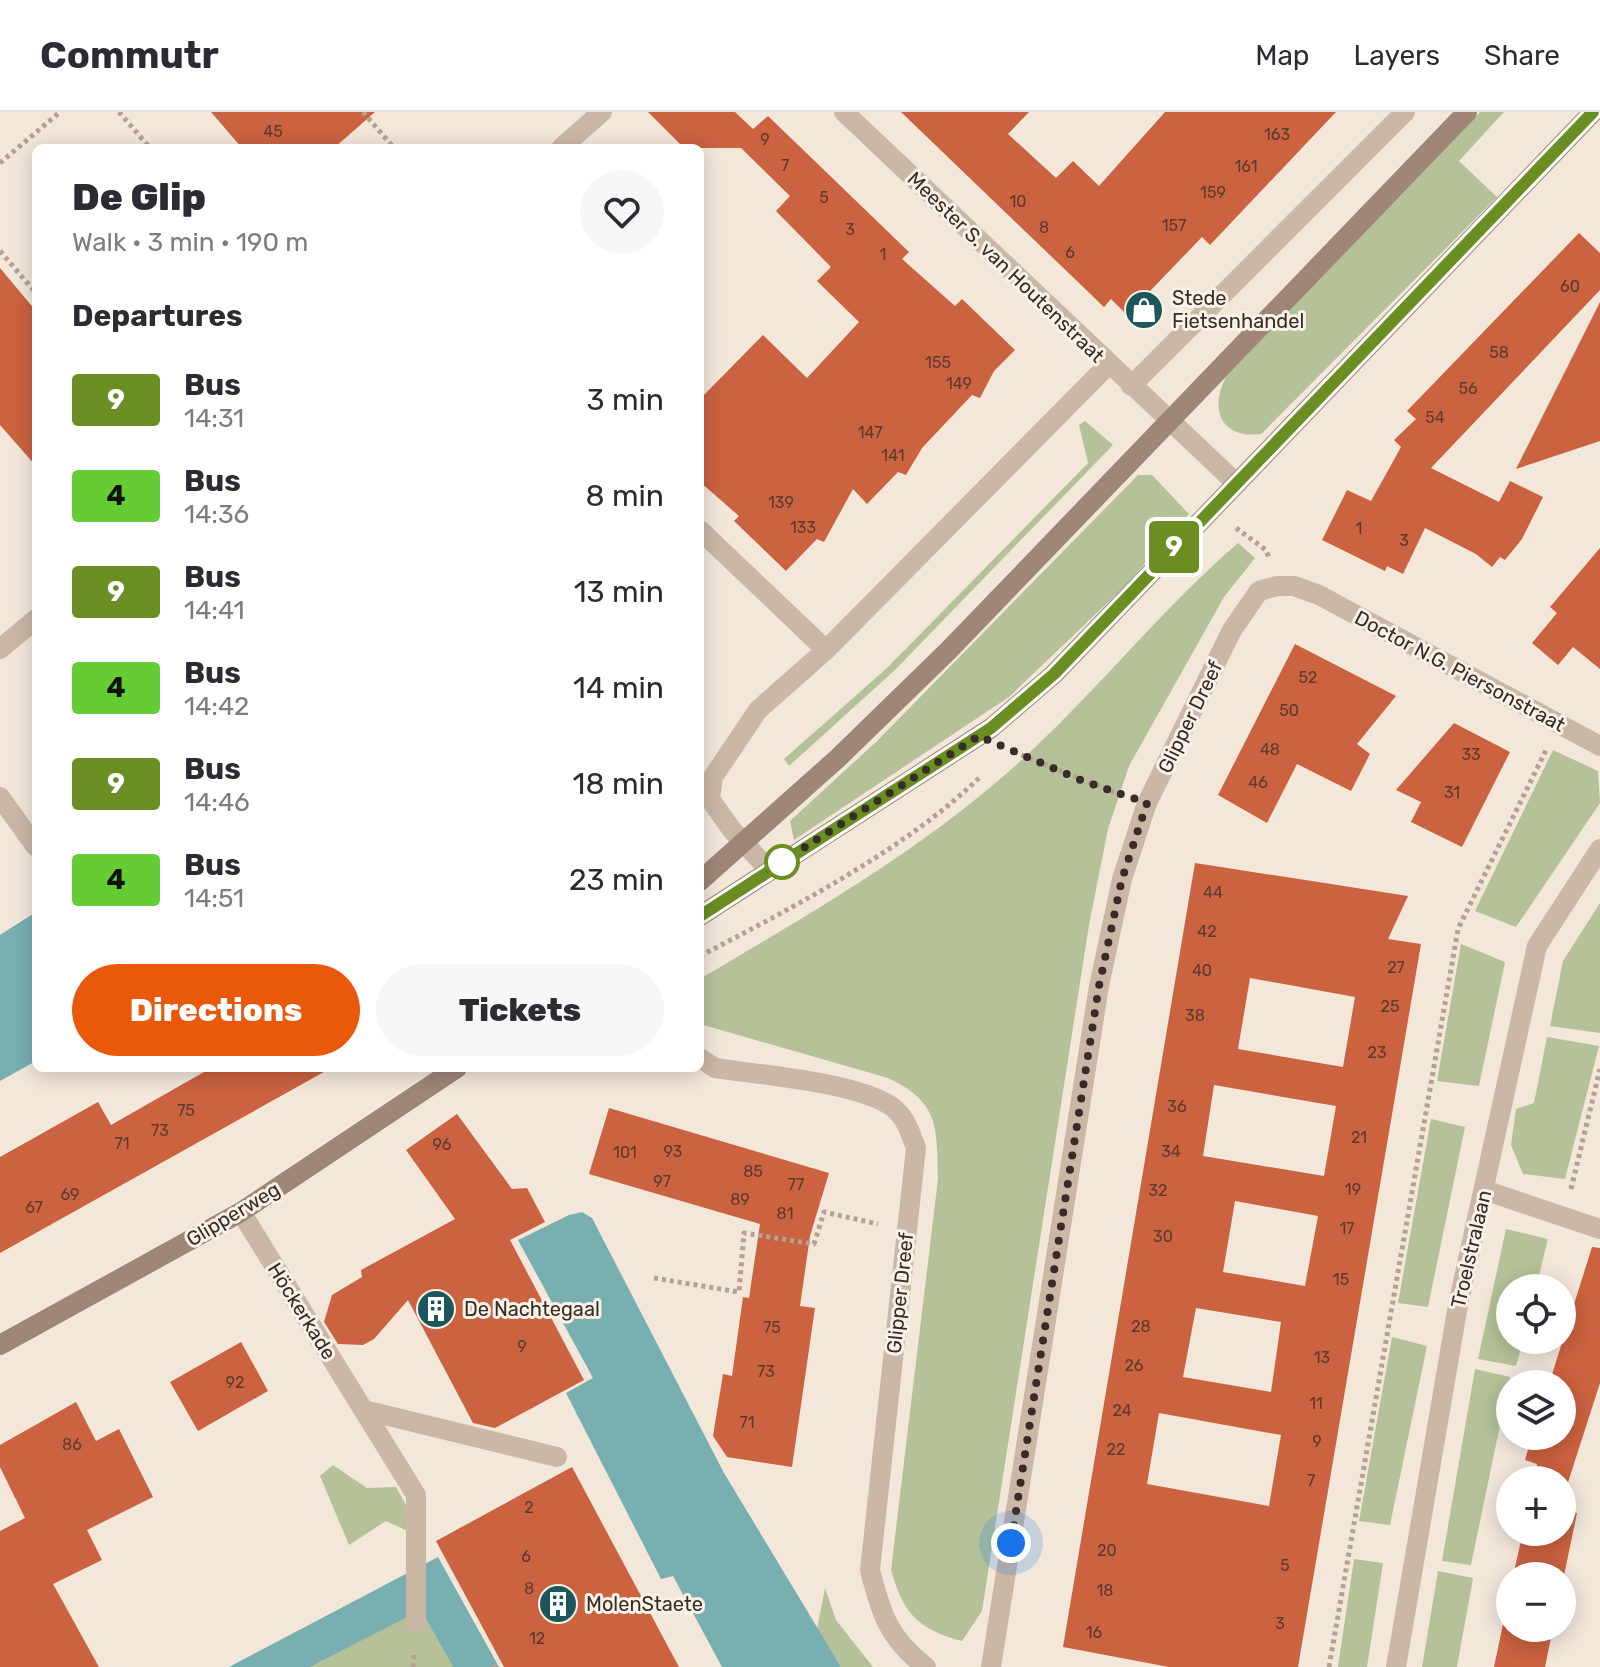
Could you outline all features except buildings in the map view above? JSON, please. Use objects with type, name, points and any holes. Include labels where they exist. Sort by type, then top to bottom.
[{"type":"street","points":[[566,144],[602,112]]},
{"type":"street","name":"Meester S. van Houtenstraat","points":[[844,112],[1169,422]]},
{"type":"street","points":[[1131,386],[1405,112]]},
{"type":"street","points":[[704,878],[948,651],[1467,112]]},
{"type":"street","points":[[704,913],[979,736],[1054,674],[1593,112]]},
{"type":"street","points":[[769,870],[743,844],[710,799],[713,777],[758,710],[826,650],[1108,365]]},
{"type":"street","points":[[1169,422],[1236,483]]},
{"type":"street","points":[[704,534],[826,650]]},
{"type":"street","name":"Doctor N.G. Piersonstraat","points":[[1277,586],[1294,586],[1319,595],[1600,746]]},
{"type":"street","name":"Glipper Dreef","points":[[991,1667],[1099,986],[1122,879],[1147,803],[1232,630],[1259,591],[1277,586]]},
{"type":"street","points":[[0,649],[32,622]]},
{"type":"street","points":[[0,797],[32,841]]},
{"type":"street","name":"Troelstralaan","points":[[1396,1667],[1458,1305],[1537,946],[1600,849]]},
{"type":"street","name":"Glipper Dreef","points":[[704,1061],[715,1068],[860,1092],[891,1106],[908,1123],[916,1148],[870,1570],[881,1614],[902,1649],[926,1667]]},
{"type":"street","name":"Glipperweg","points":[[0,1345],[241,1212],[451,1072]]},
{"type":"street","points":[[1484,1190],[1600,1229]]},
{"type":"street","name":"Höckerkade","points":[[241,1212],[416,1495],[416,1624]]},
{"type":"street","points":[[364,1410],[557,1457]]},
{"type":"path","points":[[0,163],[60,112]]},
{"type":"path","points":[[119,112],[147,144]]},
{"type":"path","points":[[363,112],[391,144]]},
{"type":"path","points":[[0,251],[32,288]]},
{"type":"path","points":[[1210,509],[1266,550],[1277,586]]},
{"type":"path","points":[[1329,1667],[1458,929],[1559,724]]},
{"type":"path","points":[[979,736],[1078,779],[1147,803]]},
{"type":"path","points":[[1564,1217],[1600,1069]]},
{"type":"path","points":[[654,1278],[739,1292],[744,1233],[814,1244],[824,1212],[907,1230]]},
{"type":"green space","points":[[1480,112],[1504,112],[1459,161],[1497,197],[1261,434],[1236,432],[1228,427],[1219,410],[1221,389],[1226,377]]},
{"type":"green space","points":[[1085,421],[1113,445],[895,670],[789,766],[784,759],[887,668],[1088,463],[1079,425]]},
{"type":"green space","points":[[1138,475],[1152,475],[1189,514],[1125,586],[1009,697],[794,840],[790,821],[877,741]]},
{"type":"green space","points":[[1238,543],[1255,558],[1224,597],[1129,766],[1108,829],[1089,925],[982,1611],[962,1641],[934,1631],[914,1618],[901,1598],[891,1570],[938,1179],[937,1144],[932,1118],[917,1096],[888,1078],[704,1025],[704,977],[870,875],[992,786],[1056,727]]},
{"type":"green space","points":[[1553,750],[1598,771],[1600,803],[1516,927],[1475,911]]},
{"type":"green space","points":[[1600,903],[1600,1033],[1550,1026],[1563,961]]},
{"type":"green space","points":[[1461,944],[1505,962],[1479,1086],[1437,1081]]},
{"type":"green space","points":[[1547,1037],[1599,1046],[1565,1179],[1523,1174],[1511,1145],[1516,1109],[1534,1103]]},
{"type":"green space","points":[[1431,1119],[1465,1127],[1428,1307],[1398,1303]]},
{"type":"green space","points":[[1506,1229],[1548,1239],[1539,1274],[1496,1274]]},
{"type":"green space","points":[[1496,1275],[1496,1354],[1519,1354],[1516,1366],[1478,1359]]},
{"type":"green space","points":[[1392,1337],[1427,1346],[1390,1525],[1359,1521]]},
{"type":"green space","points":[[1475,1369],[1496,1374],[1496,1444],[1471,1565],[1442,1561]]},
{"type":"green space","points":[[333,1465],[367,1488],[396,1487],[425,1539],[386,1521],[349,1545],[320,1476]]},
{"type":"green space","points":[[1354,1559],[1383,1563],[1367,1667],[1338,1667]]},
{"type":"green space","points":[[1438,1571],[1473,1578],[1457,1667],[1422,1667]]},
{"type":"green space","points":[[825,1588],[836,1620],[873,1667],[841,1667],[817,1629]]},
{"type":"green space","points":[[421,1609],[453,1667],[310,1667]]},
{"type":"water","points":[[32,915],[32,1063],[0,1081],[0,935]]},
{"type":"water","points":[[582,1212],[592,1218],[724,1473],[841,1667],[722,1667],[673,1576],[661,1579],[566,1393],[593,1378],[518,1240],[569,1215]]},
{"type":"water","points":[[438,1557],[499,1667],[453,1667],[421,1610],[310,1667],[229,1667]]},
{"type":"bus line","name":"9","points":[[704,913],[991,728],[1054,674],[1593,112]]},
{"type":"place","name":"Stede Fietsenhandel","points":[[1144,310]]},
{"type":"place","name":"De Nachtegaal","points":[[436,1309]]},
{"type":"place","name":"MolenStaete","points":[[558,1604]]},
{"type":"route","points":[[782,862],[769,870],[979,736],[1078,779],[1147,803],[1122,879],[1099,986],[1011,1543]]}]
